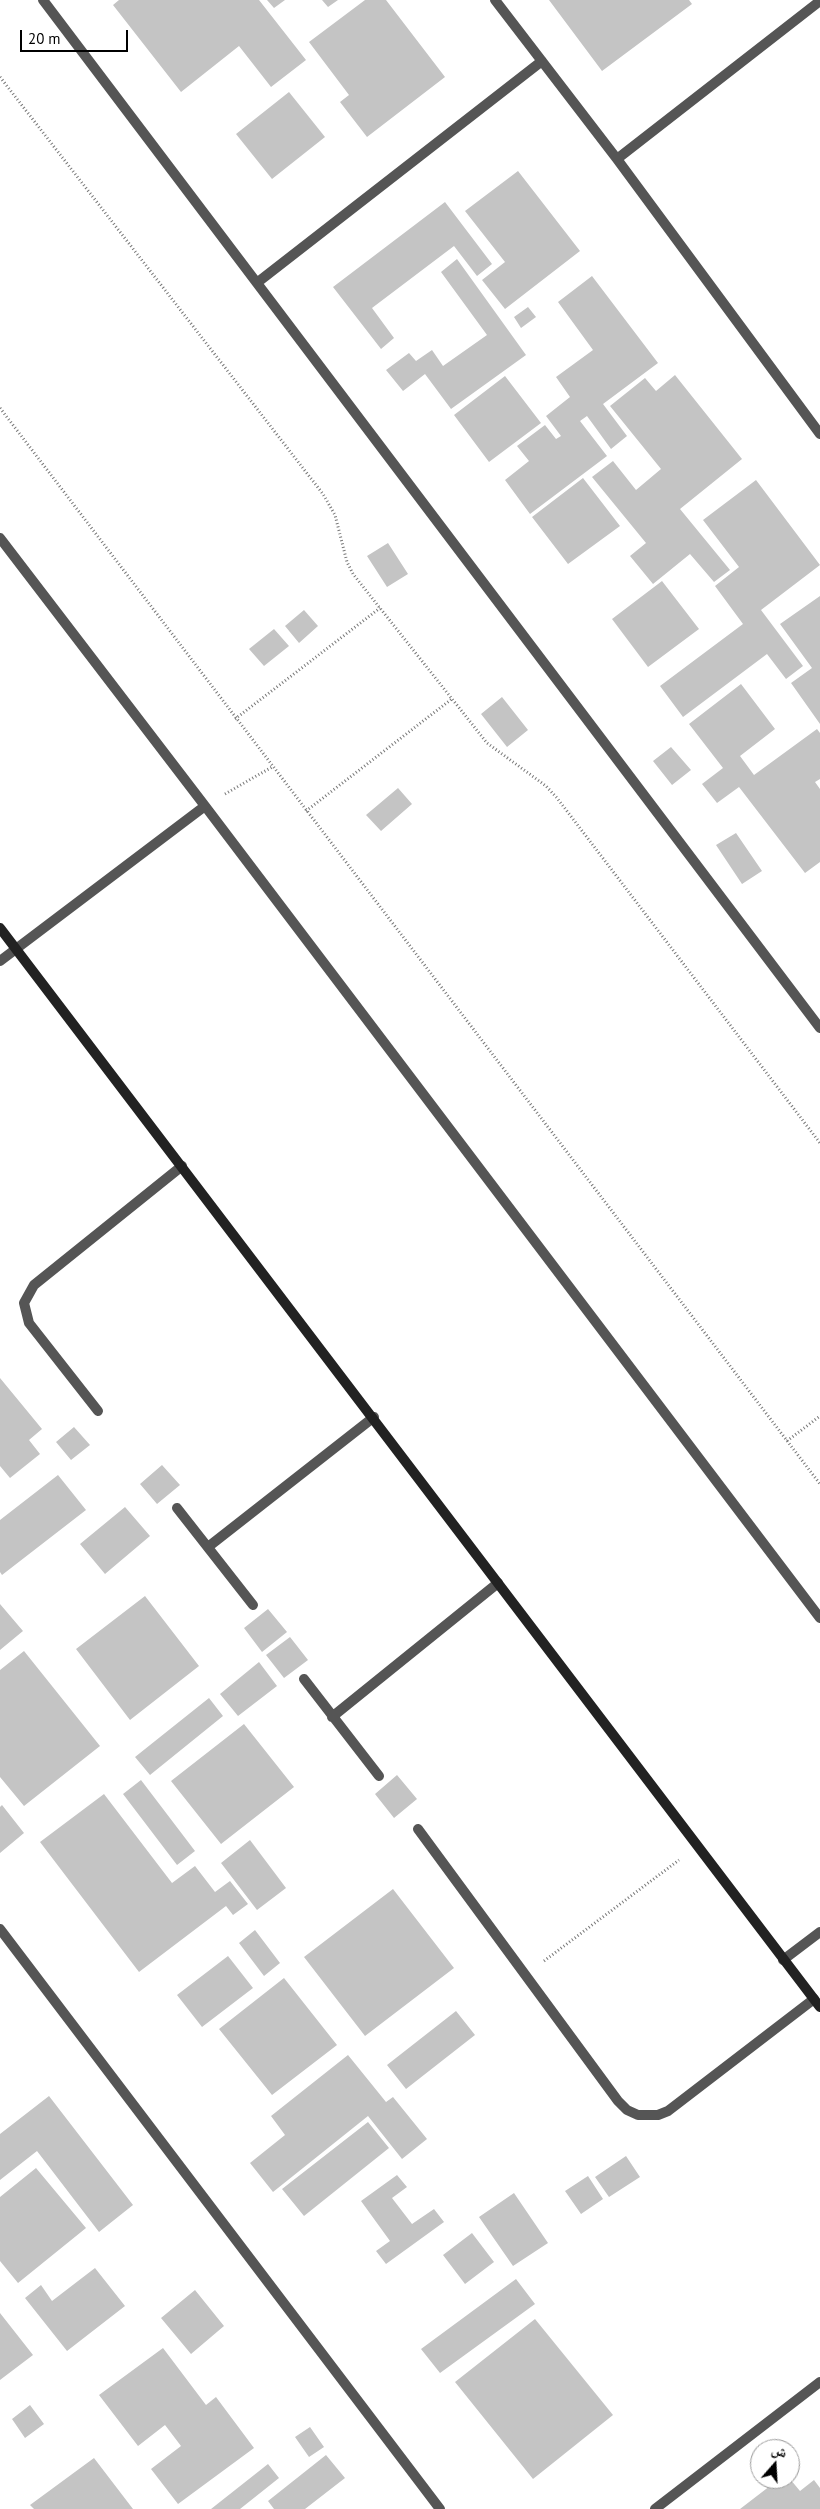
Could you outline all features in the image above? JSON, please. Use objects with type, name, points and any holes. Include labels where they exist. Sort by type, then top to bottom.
[{"type":"main road","points":[[0,928],[374,1417],[817,2003]]},
{"type":"street","points":[[43,0],[820,1028]]},
{"type":"street","points":[[495,0],[617,158],[820,434]]},
{"type":"street","points":[[617,158],[820,1]]},
{"type":"street","points":[[258,282],[542,61]]},
{"type":"street","points":[[0,538],[820,1618]]},
{"type":"street","points":[[0,961],[205,806]]},
{"type":"street","points":[[98,1411],[29,1323],[26,1313],[26,1298],[34,1285],[182,1166]]},
{"type":"street","points":[[208,1547],[374,1417]]},
{"type":"street","points":[[177,1508],[253,1605]]},
{"type":"street","points":[[332,1717],[498,1583]]},
{"type":"street","points":[[304,1679],[379,1776]]},
{"type":"street","points":[[418,1829],[618,2101],[627,2110],[638,2115],[648,2116],[668,2111],[817,2003]]},
{"type":"street","points":[[0,1929],[440,2509]]},
{"type":"street","points":[[783,1960],[820,1932]]},
{"type":"street","points":[[655,2509],[820,2382]]},
{"type":"path","points":[[0,77],[323,494],[339,527],[350,568],[380,608],[492,747],[546,786],[557,798],[820,1143]]},
{"type":"path","points":[[0,408],[235,719],[820,1484]]},
{"type":"path","points":[[235,719],[380,608]]},
{"type":"path","points":[[306,811],[453,698]]},
{"type":"path","points":[[205,806],[272,767]]},
{"type":"path","points":[[787,1441],[820,1416]]},
{"type":"path","points":[[525,1975],[698,1846]]},
{"type":"building","points":[[119,0],[259,0],[306,60],[271,87],[239,46],[181,92],[113,5]]},
{"type":"building","points":[[267,0],[285,0],[274,8]]},
{"type":"building","points":[[322,0],[338,0],[328,7]]},
{"type":"building","points":[[365,0],[386,0],[445,77],[367,137],[340,102],[349,95],[309,42]]},
{"type":"building","points":[[549,0],[689,0],[692,4],[602,71]]},
{"type":"building","points":[[289,92],[325,137],[272,179],[236,134]]},
{"type":"building","points":[[518,171],[580,251],[505,309],[482,280],[505,262],[465,211]]},
{"type":"building","points":[[445,202],[492,264],[477,276],[454,246],[372,308],[394,338],[381,349],[333,287]]},
{"type":"building","points":[[457,259],[526,355],[451,409],[425,374],[403,391],[386,370],[409,353],[416,361],[432,350],[443,366],[487,335],[441,272]]},
{"type":"building","points":[[592,276],[658,363],[603,404],[627,436],[611,449],[587,416],[580,421],[607,456],[530,514],[505,480],[529,461],[517,446],[545,425],[556,439],[561,436],[546,416],[570,397],[556,377],[593,350],[558,302]]},
{"type":"building","points":[[528,307],[536,317],[521,328],[514,317]]},
{"type":"building","points":[[675,375],[742,459],[680,509],[730,570],[714,582],[690,554],[653,584],[630,556],[646,543],[592,477],[613,461],[636,490],[661,469],[610,406],[645,378],[656,391]]},
{"type":"building","points":[[505,376],[541,423],[489,462],[454,415]]},
{"type":"building","points":[[583,478],[620,526],[568,564],[532,517]]},
{"type":"building","points":[[756,480],[820,565],[761,610],[803,666],[786,679],[767,654],[683,717],[660,686],[743,624],[715,586],[739,567],[703,520]]},
{"type":"building","points":[[388,543],[408,574],[387,587],[367,556]]},
{"type":"building","points":[[662,581],[699,629],[648,667],[612,619]]},
{"type":"building","points":[[820,596],[820,724],[791,683],[812,668],[780,624]]},
{"type":"building","points":[[304,610],[318,626],[299,643],[285,626]]},
{"type":"building","points":[[274,629],[289,646],[264,666],[249,649]]},
{"type":"building","points":[[741,684],[775,729],[740,756],[754,775],[817,729],[820,733],[820,779],[815,782],[820,789],[820,862],[805,873],[739,787],[717,803],[702,784],[723,768],[689,724]]},
{"type":"building","points":[[502,697],[528,730],[507,747],[481,714]]},
{"type":"building","points":[[671,747],[691,770],[672,785],[653,761]]},
{"type":"building","points":[[398,788],[412,804],[381,831],[366,815]]},
{"type":"building","points":[[736,833],[762,871],[742,884],[716,845]]},
{"type":"building","points":[[0,1378],[42,1429],[29,1440],[40,1454],[10,1478],[0,1466]]},
{"type":"building","points":[[74,1427],[90,1445],[71,1460],[56,1442]]},
{"type":"building","points":[[162,1465],[180,1485],[157,1504],[140,1484]]},
{"type":"building","points":[[58,1475],[86,1510],[2,1575],[0,1572],[0,1520]]},
{"type":"building","points":[[125,1507],[150,1536],[105,1574],[80,1544]]},
{"type":"building","points":[[145,1596],[199,1666],[130,1720],[76,1649]]},
{"type":"building","points":[[0,1604],[23,1631],[0,1650]]},
{"type":"building","points":[[268,1609],[287,1632],[262,1652],[244,1628]]},
{"type":"building","points":[[290,1637],[308,1660],[284,1678],[266,1655]]},
{"type":"building","points":[[24,1651],[100,1746],[24,1806],[0,1777],[0,1670]]},
{"type":"building","points":[[259,1662],[277,1686],[238,1716],[220,1694]]},
{"type":"building","points":[[209,1698],[223,1716],[150,1775],[135,1757]]},
{"type":"building","points":[[244,1724],[294,1787],[221,1844],[171,1781]]},
{"type":"building","points":[[397,1775],[417,1799],[394,1818],[375,1794]]},
{"type":"building","points":[[141,1780],[195,1851],[177,1865],[123,1794]]},
{"type":"building","points":[[104,1794],[172,1883],[195,1866],[215,1892],[230,1881],[248,1904],[233,1915],[226,1906],[139,1972],[40,1842]]},
{"type":"building","points":[[2,1805],[24,1833],[0,1853],[0,1807]]},
{"type":"building","points":[[250,1840],[286,1888],[257,1910],[221,1863]]},
{"type":"building","points":[[393,1889],[454,1968],[365,2036],[304,1957]]},
{"type":"building","points":[[255,1930],[280,1963],[264,1976],[239,1943]]},
{"type":"building","points":[[228,1956],[253,1988],[202,2027],[177,1995]]},
{"type":"building","points":[[284,1978],[337,2045],[272,2095],[219,2029]]},
{"type":"building","points":[[456,2011],[475,2035],[406,2089],[387,2065]]},
{"type":"building","points":[[348,2055],[386,2102],[393,2097],[427,2139],[402,2159],[368,2116],[273,2192],[250,2163],[285,2135],[271,2116]]},
{"type":"building","points":[[49,2096],[133,2205],[99,2232],[37,2151],[0,2180],[0,2134]]},
{"type":"building","points":[[368,2122],[389,2148],[304,2216],[282,2189]]},
{"type":"building","points":[[626,2156],[640,2177],[609,2197],[595,2177]]},
{"type":"building","points":[[36,2168],[86,2228],[18,2283],[0,2261],[0,2197]]},
{"type":"building","points":[[397,2175],[407,2187],[392,2198],[412,2224],[434,2209],[444,2222],[386,2264],[376,2251],[390,2241],[361,2201]]},
{"type":"building","points":[[588,2176],[603,2199],[581,2214],[565,2191]]},
{"type":"building","points":[[514,2193],[548,2243],[513,2266],[479,2217]]},
{"type":"building","points":[[472,2233],[494,2262],[465,2284],[443,2255]]},
{"type":"building","points":[[95,2268],[125,2306],[67,2351],[25,2298],[41,2285],[52,2301]]},
{"type":"building","points":[[516,2279],[535,2304],[440,2373],[421,2349]]},
{"type":"building","points":[[195,2290],[224,2326],[191,2354],[161,2318]]},
{"type":"building","points":[[0,2313],[33,2355],[0,2380]]},
{"type":"building","points":[[535,2319],[613,2415],[533,2479],[455,2382]]},
{"type":"building","points":[[163,2348],[206,2405],[216,2397],[254,2448],[178,2504],[151,2469],[181,2446],[165,2425],[138,2446],[99,2395]]},
{"type":"building","points":[[30,2405],[44,2424],[25,2438],[12,2419]]},
{"type":"building","points":[[310,2427],[324,2447],[309,2457],[295,2437]]},
{"type":"building","points":[[326,2455],[345,2478],[305,2509],[274,2509],[268,2501]]},
{"type":"building","points":[[94,2458],[133,2509],[34,2509],[30,2505]]},
{"type":"building","points":[[268,2464],[279,2478],[240,2509],[211,2509]]},
{"type":"building","points":[[814,2480],[820,2488],[820,2509],[740,2509],[766,2489],[798,2489],[800,2491]]}]
